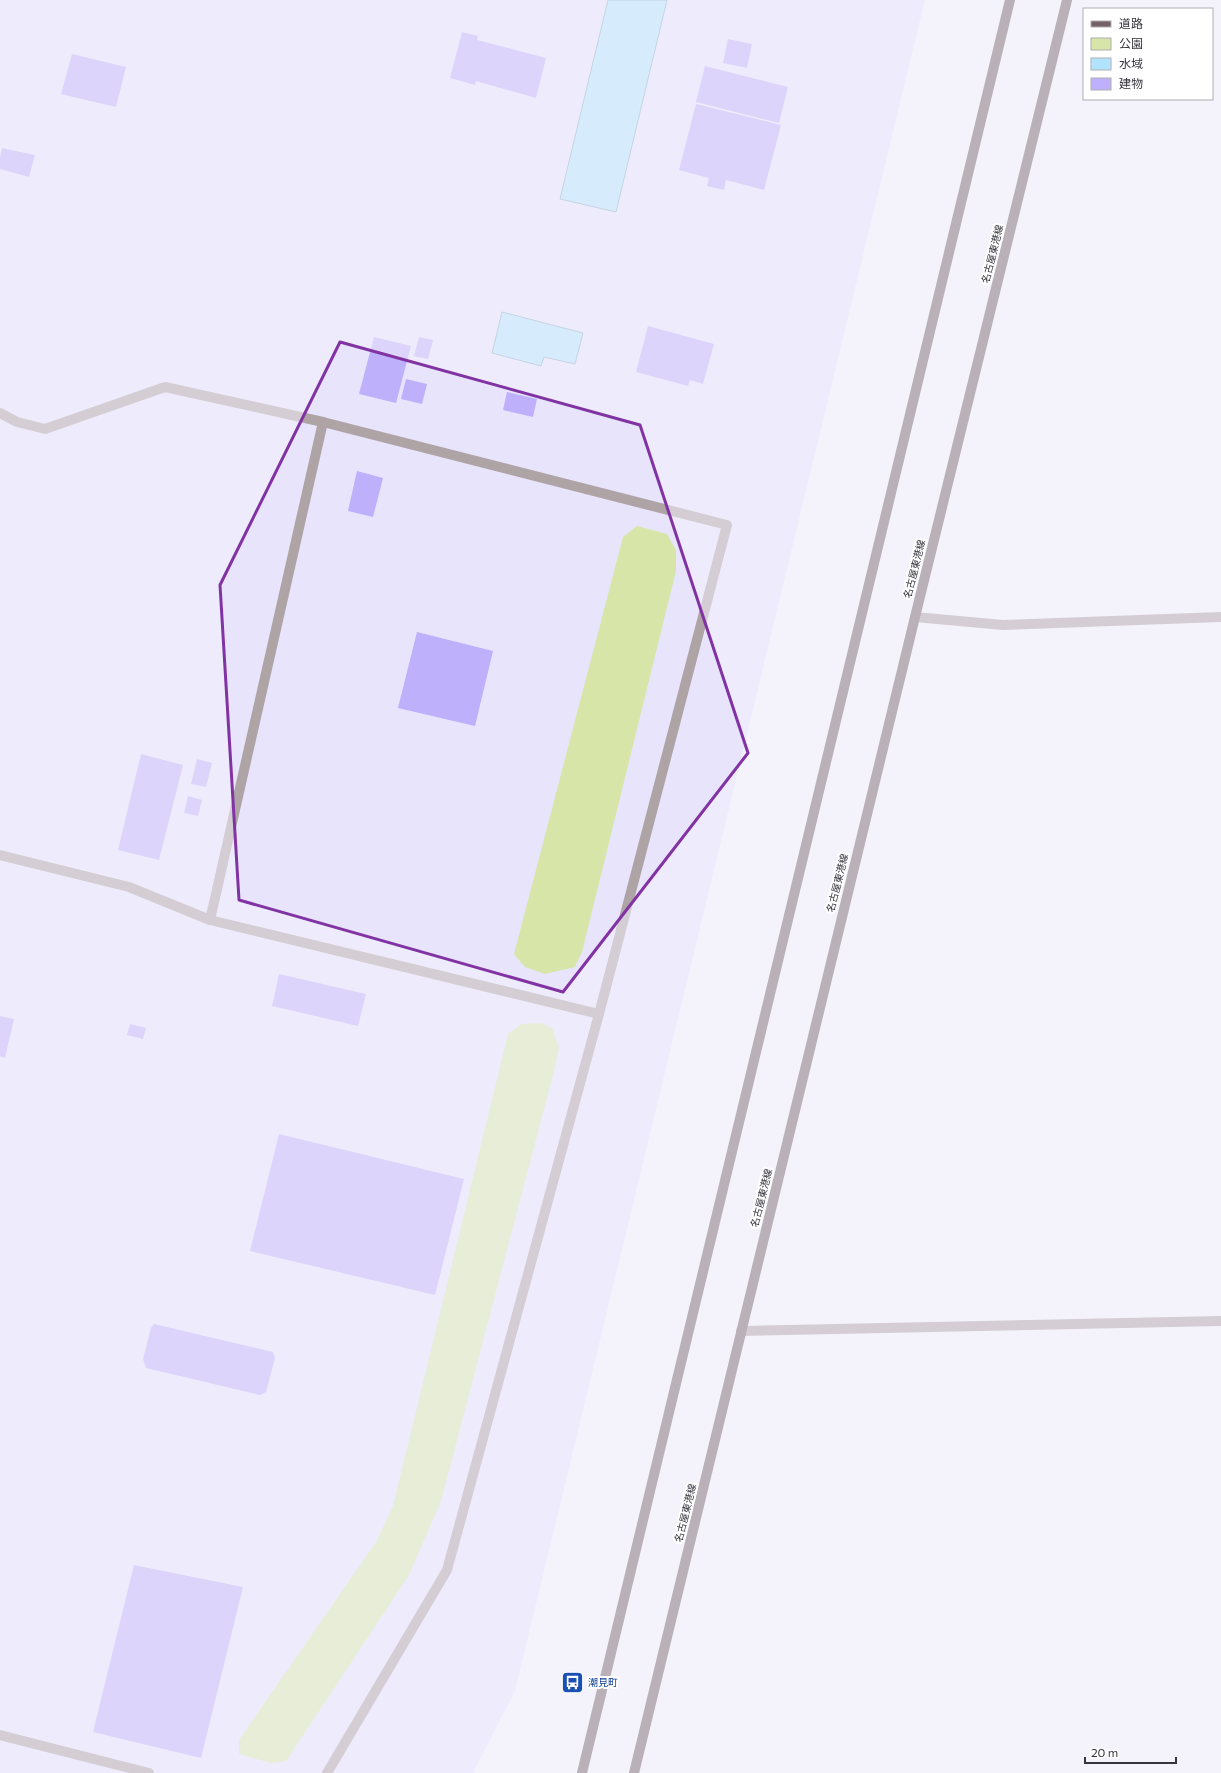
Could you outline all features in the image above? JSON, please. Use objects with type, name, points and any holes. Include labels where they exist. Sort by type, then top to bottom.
[{"type":"main road","points":[[582,1773],[1010,0]]},
{"type":"main road","name":"名古屋東港線","points":[[634,1773],[915,617],[1067,0]]},
{"type":"street","points":[[0,413],[17,422],[45,429],[165,387],[323,422],[727,525],[599,1014],[447,1570],[327,1773]]},
{"type":"street","points":[[210,920],[323,422]]},
{"type":"street","points":[[915,617],[1003,625],[1221,617]]},
{"type":"street","points":[[0,855],[129,887],[210,920],[599,1014]]},
{"type":"street","points":[[741,1331],[1221,1320]]},
{"type":"street","points":[[0,1735],[149,1773]]},
{"type":"highlighted area","points":[[340,342],[640,425],[748,753],[563,992],[239,900],[220,585]]},
{"type":"shaded area","points":[[0,0],[925,0],[515,1691],[473,1773],[0,1773]]},
{"type":"green space","points":[[637,526],[667,534],[676,550],[676,571],[582,952],[575,967],[545,974],[525,967],[514,954],[623,537]]},
{"type":"green space","points":[[541,1023],[552,1028],[559,1048],[441,1501],[409,1575],[286,1761],[271,1763],[239,1754],[239,1740],[376,1542],[393,1506],[508,1034],[521,1024]]},
{"type":"water","points":[[608,0],[667,0],[616,212],[560,199]]},
{"type":"water","points":[[502,312],[583,333],[575,364],[544,357],[541,366],[492,353]]},
{"type":"building","points":[[462,32],[478,36],[477,40],[546,58],[536,98],[476,81],[475,85],[450,78]]},
{"type":"building","points":[[728,39],[752,44],[747,68],[723,63]]},
{"type":"building","points":[[72,54],[126,67],[116,107],[61,94]]},
{"type":"building","points":[[705,66],[788,87],[779,123],[696,102]]},
{"type":"building","points":[[696,104],[781,125],[764,190],[726,180],[724,190],[707,186],[709,178],[679,170]]},
{"type":"building","points":[[2,148],[35,155],[29,177],[0,169]]},
{"type":"building","points":[[648,326],[714,344],[703,384],[690,380],[688,386],[636,372]]},
{"type":"building","points":[[374,337],[411,346],[396,403],[359,394]]},
{"type":"building","points":[[419,337],[433,340],[428,359],[414,356]]},
{"type":"building","points":[[406,379],[427,384],[422,404],[401,399]]},
{"type":"building","points":[[507,392],[537,399],[533,417],[503,410]]},
{"type":"building","points":[[357,471],[383,478],[373,517],[348,511]]},
{"type":"building","points":[[417,632],[493,651],[475,726],[398,708]]},
{"type":"building","points":[[141,754],[183,765],[159,860],[118,850]]},
{"type":"building","points":[[197,759],[212,763],[206,787],[191,784]]},
{"type":"building","points":[[188,796],[202,800],[198,816],[184,813]]},
{"type":"building","points":[[279,974],[366,994],[358,1026],[272,1006]]},
{"type":"building","points":[[0,1016],[14,1019],[5,1058],[0,1056]]},
{"type":"building","points":[[130,1024],[146,1028],[143,1039],[127,1035]]},
{"type":"building","points":[[279,1134],[464,1179],[435,1295],[250,1251]]},
{"type":"building","points":[[154,1324],[273,1352],[275,1358],[266,1392],[260,1395],[146,1368],[143,1359],[151,1328]]},
{"type":"building","points":[[134,1565],[243,1587],[201,1758],[93,1732]]},
{"type":"place","name":"潮見町","points":[[573,1682]]}]
